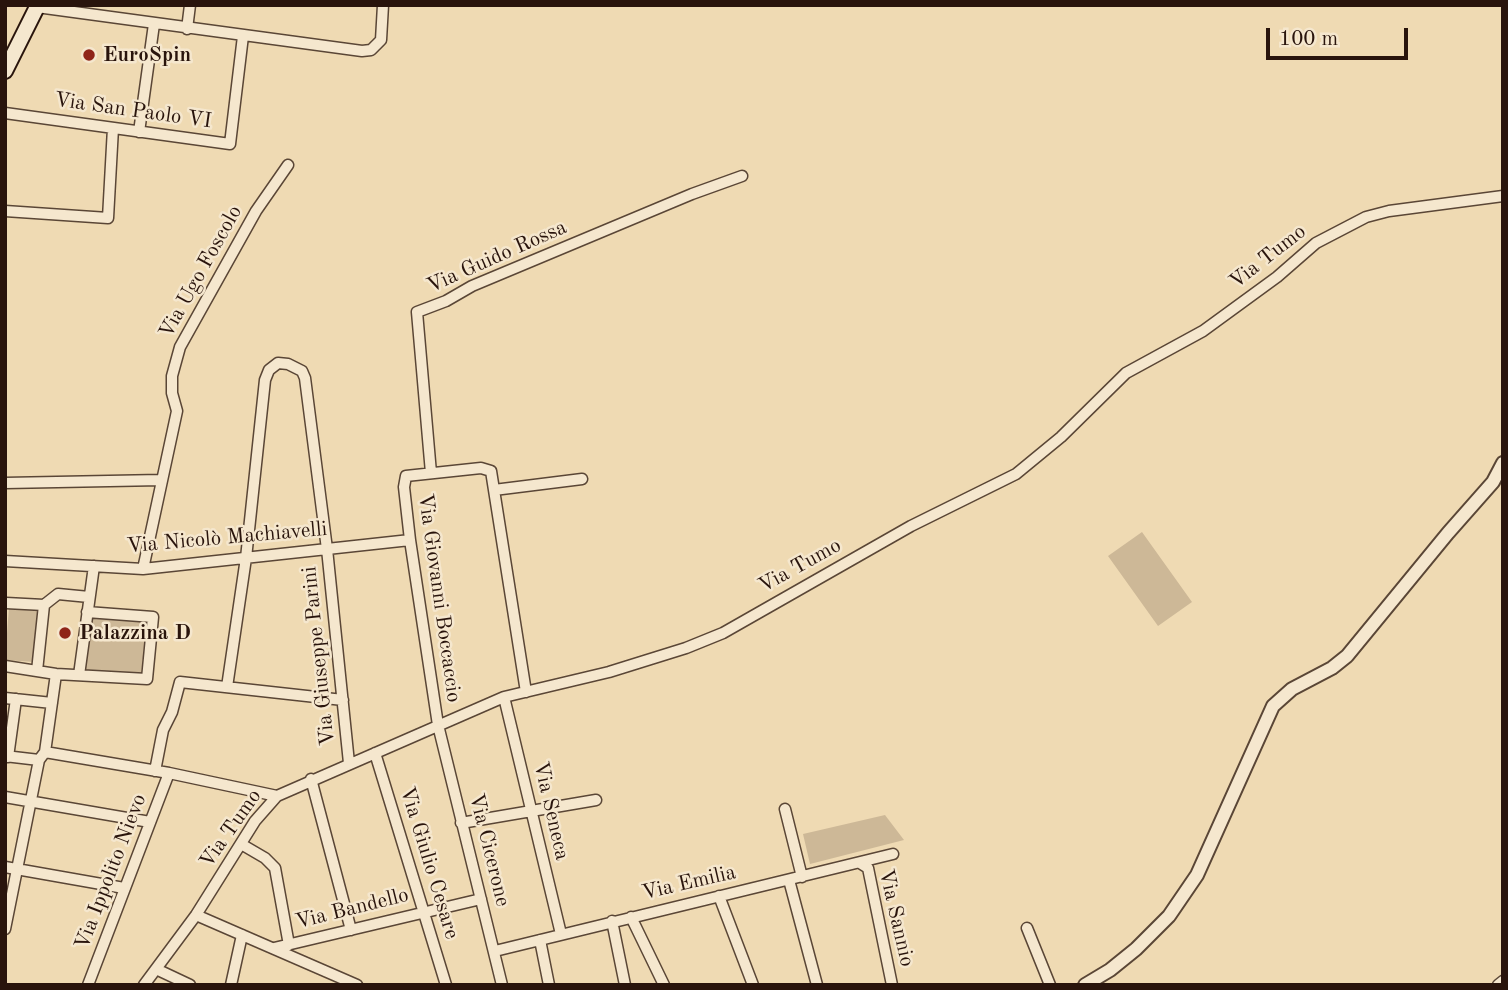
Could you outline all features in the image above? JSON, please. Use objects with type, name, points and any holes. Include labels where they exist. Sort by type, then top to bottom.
[{"type":"main road","points":[[5,71],[37,6]]},
{"type":"street","points":[[187,29],[190,5]]},
{"type":"street","points":[[37,6],[187,29],[362,51],[371,50],[382,40],[383,5]]},
{"type":"street","points":[[139,131],[154,24]]},
{"type":"street","name":"Via San Paolo VI","points":[[5,113],[230,144],[243,36]]},
{"type":"street","points":[[5,211],[108,218],[113,128]]},
{"type":"street","name":"Via Ugo Foscolo","points":[[143,569],[177,411],[172,393],[172,376],[180,347],[256,211],[288,165]]},
{"type":"street","name":"Via Guido Rossa","points":[[431,472],[417,312],[446,301],[472,286],[692,194],[742,176]]},
{"type":"street","name":"Via Tumo","points":[[144,985],[196,915],[256,821],[277,796],[504,697],[577,680],[685,648],[723,633],[900,532],[1016,474],[1061,437],[1126,373],[1203,331],[1277,277],[1316,243],[1366,217],[1389,211],[1503,196]]},
{"type":"street","name":"Via Giuseppe Parini","points":[[246,558],[269,370],[278,363],[288,364],[302,371],[304,378],[327,549],[349,763]]},
{"type":"street","points":[[1085,985],[1110,970],[1136,949],[1169,916],[1197,875],[1273,706],[1292,689],[1332,668],[1347,656],[1493,482],[1503,463]]},
{"type":"street","points":[[431,472],[481,468],[491,471],[526,692]]},
{"type":"street","name":"Via Giovanni Boccaccio","points":[[431,472],[405,482],[410,540],[438,725]]},
{"type":"street","points":[[494,490],[582,479]]},
{"type":"street","points":[[5,483],[161,480]]},
{"type":"street","name":"Via Nicolò Machiavelli","points":[[6,563],[143,569],[410,540]]},
{"type":"street","points":[[227,687],[246,558]]},
{"type":"street","points":[[79,676],[94,566]]},
{"type":"street","points":[[5,604],[44,605],[58,594],[89,597]]},
{"type":"street","points":[[37,671],[44,605]]},
{"type":"street","points":[[5,666],[56,674],[147,679],[153,617],[87,612]]},
{"type":"street","points":[[5,927],[42,756],[56,674]]},
{"type":"street","points":[[155,771],[163,730],[172,712],[180,682],[343,701]]},
{"type":"street","name":"Via Seneca","points":[[504,697],[561,934]]},
{"type":"street","points":[[52,703],[10,698],[7,756],[42,756],[169,773],[277,796]]},
{"type":"street","name":"Via Cicerone","points":[[438,725],[502,985]]},
{"type":"street","name":"Via Giulio Cesare","points":[[375,753],[446,985]]},
{"type":"street","name":"Via Ippolito Nievo","points":[[88,985],[169,773]]},
{"type":"street","points":[[311,779],[351,930]]},
{"type":"street","points":[[5,797],[150,822]]},
{"type":"street","points":[[461,823],[596,800]]},
{"type":"street","points":[[785,809],[802,877]]},
{"type":"street","points":[[241,844],[265,858],[275,868],[289,945]]},
{"type":"street","name":"Via Emilia","points":[[495,951],[893,854]]},
{"type":"street","name":"Via Sannio","points":[[860,863],[868,868],[892,985]]},
{"type":"street","points":[[5,867],[124,888]]},
{"type":"street","points":[[789,880],[817,985]]},
{"type":"street","points":[[719,896],[753,985]]},
{"type":"street","name":"Via Bandello","points":[[274,948],[481,900]]},
{"type":"street","points":[[196,915],[357,985]]},
{"type":"street","points":[[631,917],[664,985]]},
{"type":"street","points":[[612,921],[625,985]]},
{"type":"street","points":[[1027,928],[1050,985]]},
{"type":"street","points":[[231,985],[242,935]]},
{"type":"street","points":[[540,940],[549,985]]},
{"type":"street","points":[[152,976],[190,985]]},
{"type":"street","points":[[1498,985],[1503,981]]},
{"type":"shaded area","points":[[1142,532],[1192,602],[1158,626],[1108,556]]},
{"type":"shaded area","points":[[9,607],[39,610],[34,662],[5,660]]},
{"type":"shaded area","points":[[92,615],[147,621],[141,675],[85,673]]},
{"type":"shaded area","points":[[885,815],[904,840],[810,864],[803,834]]},
{"type":"place","name":"EuroSpin","points":[[89,55]]},
{"type":"place","name":"Palazzina D","points":[[65,633]]}]
